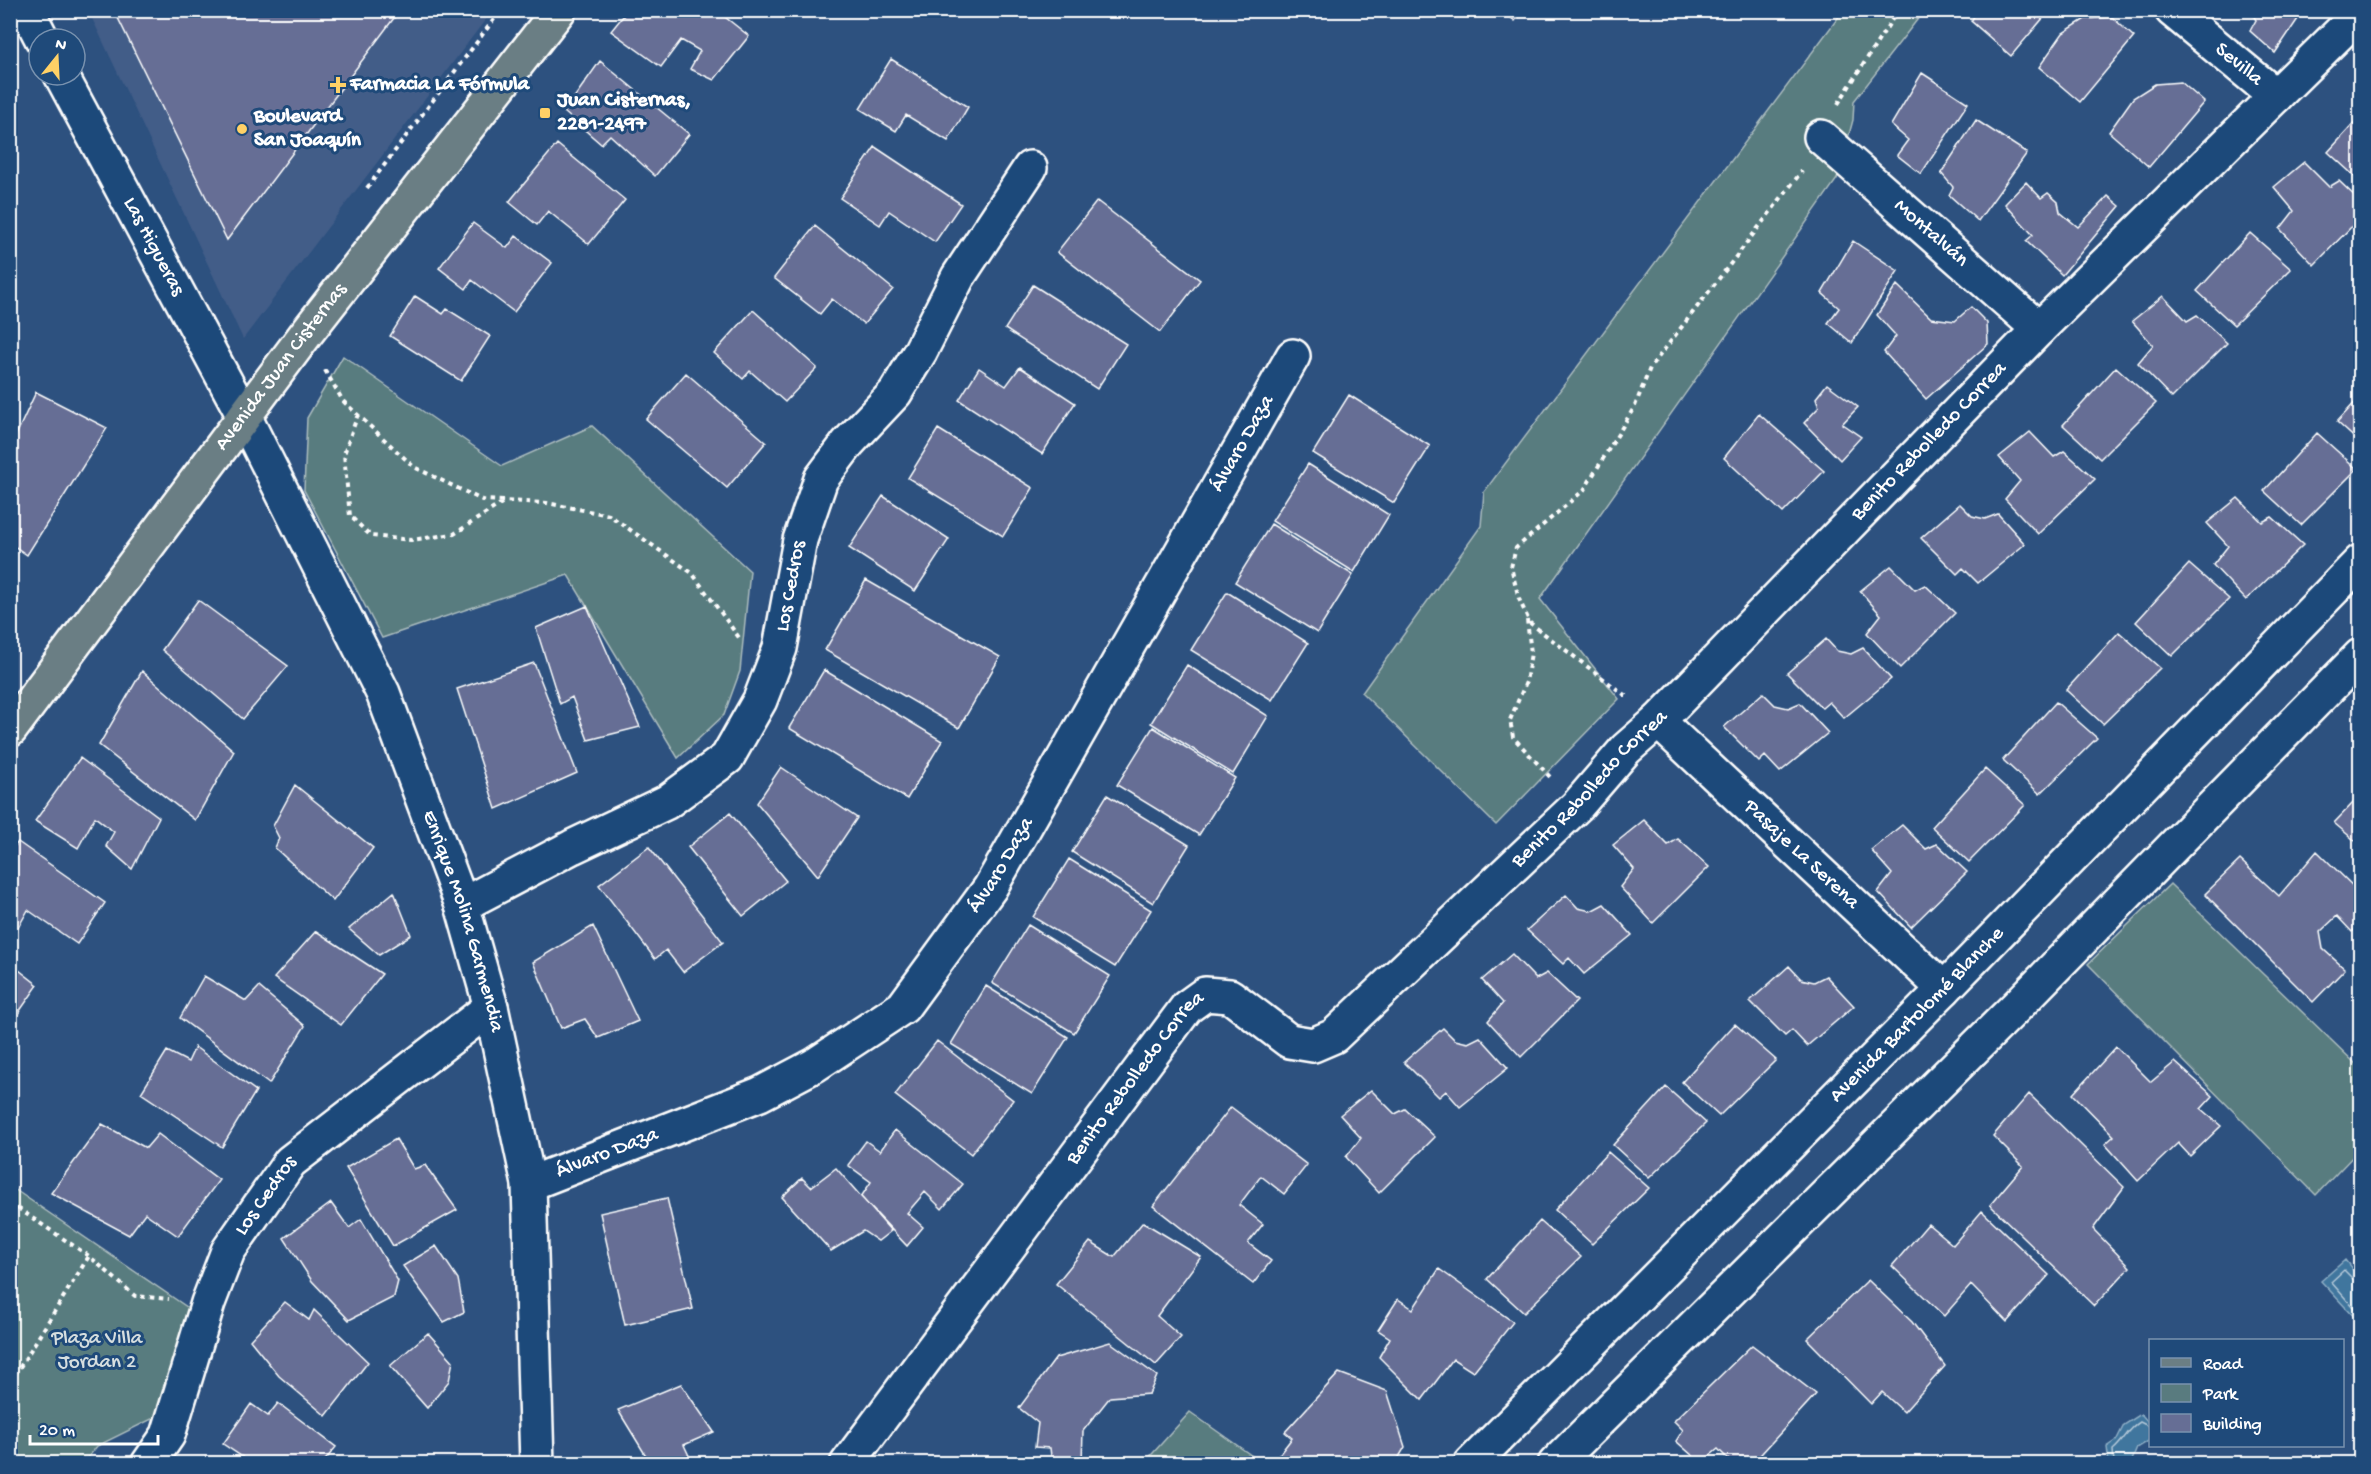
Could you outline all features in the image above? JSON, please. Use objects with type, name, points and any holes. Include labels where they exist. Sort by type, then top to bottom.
[{"type":"main road","name":"Avenida Juan Cisternas","points":[[10,730],[306,335],[559,10]]},
{"type":"street","points":[[27,10],[36,27]]},
{"type":"street","name":"Sevilla","points":[[2172,10],[2276,96]]},
{"type":"street","name":"Benito Rebolledo Correa","points":[[847,1464],[1187,1007],[1205,994],[1230,996],[1289,1041],[1313,1045],[1334,1036],[1577,806],[1626,749],[1658,721],[2039,329],[2361,13]]},
{"type":"street","name":"Las Higueras","points":[[67,87],[245,418]]},
{"type":"street","name":"Montalván","points":[[1821,137],[2039,329]]},
{"type":"street","name":"Los Cedros","points":[[462,905],[572,847],[667,802],[727,758],[760,700],[780,648],[800,540],[821,479],[848,443],[895,393],[920,352],[958,277],[1030,168]]},
{"type":"street","name":"Álvaro Daza","points":[[529,1184],[760,1094],[815,1065],[903,1007],[990,888],[1293,356]]},
{"type":"street","name":"Enrique Molina Garmendia","points":[[245,418],[383,693],[462,905],[491,1007],[529,1184],[537,1464]]},
{"type":"street","name":"Avenida Bartolomé Blanche","points":[[1471,1464],[1944,989],[2361,562]]},
{"type":"street","points":[[1555,1464],[2020,1003],[2361,656]]},
{"type":"street","name":"Pasaje La Serena","points":[[1658,721],[1944,989]]},
{"type":"street","name":"Los Cedros","points":[[148,1464],[168,1435],[208,1303],[228,1251],[290,1162],[491,1007]]},
{"type":"path","points":[[1658,721],[1530,623],[1511,567],[1516,548],[1584,490],[1635,406],[1650,368],[1810,160],[1844,94],[1898,10]]},
{"type":"path","points":[[306,335],[344,401],[414,467],[482,500],[547,502],[609,515],[692,573],[738,634],[742,644]]},
{"type":"path","points":[[358,414],[344,454],[350,516],[371,536],[411,540],[454,534],[505,501]]},
{"type":"path","points":[[1527,617],[1531,653],[1526,682],[1510,720],[1513,737],[1577,806]]},
{"type":"path","points":[[10,1203],[89,1256],[135,1296],[208,1303]]},
{"type":"path","points":[[10,1383],[89,1256]]},
{"type":"path","points":[[10,1457],[19,1464]]},
{"type":"shaded area","points":[[97,10],[492,11],[243,339],[90,14]]},
{"type":"green space","points":[[1843,11],[1924,11],[1854,101],[1853,120],[1837,179],[1540,599],[1619,699],[1496,825],[1362,693],[1481,526],[1484,492]]},
{"type":"green space","points":[[343,356],[502,466],[592,426],[750,571],[740,671],[724,715],[678,758],[568,575],[382,638],[304,490],[307,418]]},
{"type":"green space","points":[[2170,884],[2360,1068],[2360,1149],[2316,1195],[2088,964]]},
{"type":"green space","name":"Plaza Villa Jordan 2","points":[[11,1187],[200,1316],[170,1410],[97,1446],[84,1463],[11,1463]]},
{"type":"green space","points":[[1190,1412],[1262,1463],[1144,1463]]},
{"type":"water","points":[[2345,1260],[2360,1279],[2360,1323],[2321,1281]]},
{"type":"water","points":[[2141,1414],[2149,1423],[2149,1441],[2137,1448],[2131,1463],[2109,1463],[2107,1447],[2116,1441],[2124,1425]]},
{"type":"building","name":"Boulevard San Joaquín","points":[[134,10],[400,10],[227,240],[118,18]]},
{"type":"building","points":[[628,10],[716,10],[749,36],[714,80],[690,69],[700,51],[681,40],[661,67],[611,31]]},
{"type":"building","points":[[1501,10],[1523,10],[1515,21]]},
{"type":"building","points":[[1978,10],[2050,10],[2011,56],[1971,21]]},
{"type":"building","points":[[2250,10],[2304,10],[2275,53],[2250,31],[2256,20]]},
{"type":"building","points":[[2112,17],[2134,37],[2080,102],[2039,67],[2063,33],[2085,19]]},
{"type":"building","points":[[891,59],[968,107],[948,141],[906,115],[896,131],[860,109]]},
{"type":"building","points":[[600,61],[689,134],[655,176],[610,135],[601,144],[564,112]]},
{"type":"building","points":[[1922,73],[1968,103],[1921,174],[1897,155],[1908,140],[1891,125]]},
{"type":"building","points":[[2181,82],[2204,102],[2149,167],[2109,132],[2133,98],[2155,84]]},
{"type":"building","points":[[2360,117],[2360,181],[2328,152]]},
{"type":"building","points":[[1976,120],[2027,153],[1978,221],[1949,195],[1953,187],[1941,173]]},
{"type":"building","points":[[557,144],[625,200],[589,244],[548,211],[537,225],[509,202]]},
{"type":"building","points":[[875,147],[961,204],[935,242],[889,211],[880,225],[840,198]]},
{"type":"building","points":[[2304,162],[2329,187],[2339,181],[2360,201],[2360,218],[2314,265],[2280,229],[2294,211],[2274,187]]},
{"type":"building","points":[[2026,182],[2041,198],[2048,193],[2058,202],[2060,212],[2078,227],[2108,196],[2120,206],[2062,275],[2026,241],[2033,235],[2005,204]]},
{"type":"building","points":[[1097,201],[1200,280],[1160,332],[1057,252]]},
{"type":"building","points":[[473,223],[507,248],[516,236],[552,263],[514,312],[472,280],[466,289],[439,268]]},
{"type":"building","points":[[815,226],[893,289],[864,324],[832,299],[820,314],[774,278]]},
{"type":"building","points":[[2250,233],[2291,269],[2234,325],[2197,291]]},
{"type":"building","points":[[1853,241],[1898,271],[1852,343],[1828,323],[1839,308],[1822,293]]},
{"type":"building","points":[[1033,285],[1126,344],[1097,389],[1005,329]]},
{"type":"building","points":[[1897,285],[1931,318],[1955,321],[1971,307],[1987,323],[1988,344],[1926,399],[1884,352],[1896,336],[1877,315]]},
{"type":"building","points":[[415,296],[443,314],[447,309],[490,336],[461,381],[390,336]]},
{"type":"building","points":[[2163,296],[2187,321],[2197,315],[2227,343],[2172,398],[2138,363],[2153,345],[2132,321]]},
{"type":"building","points":[[753,310],[817,368],[785,402],[750,371],[743,379],[714,353]]},
{"type":"building","points":[[1020,367],[1075,403],[1042,454],[959,400],[979,368],[1006,386]]},
{"type":"building","points":[[2116,367],[2156,403],[2100,459],[2063,425]]},
{"type":"building","points":[[686,373],[766,442],[727,488],[646,419]]},
{"type":"building","points":[[1827,384],[1858,407],[1842,424],[1861,437],[1840,460],[1804,423],[1819,407],[1816,398]]},
{"type":"building","points":[[36,392],[107,428],[27,555],[10,543],[10,448]]},
{"type":"building","points":[[1349,395],[1430,446],[1394,503],[1313,453]]},
{"type":"building","points":[[2360,397],[2360,443],[2337,422]]},
{"type":"building","points":[[1759,414],[1824,471],[1783,513],[1724,458]]},
{"type":"building","points":[[938,429],[1033,488],[1003,536],[908,478]]},
{"type":"building","points":[[2030,432],[2054,457],[2064,451],[2095,479],[2038,534],[2005,499],[2020,481],[1999,457]]},
{"type":"building","points":[[2317,433],[2357,469],[2301,525],[2264,491]]},
{"type":"building","points":[[1308,464],[1389,515],[1354,572],[1272,521]]},
{"type":"building","points":[[883,496],[949,539],[915,591],[849,548]]},
{"type":"building","points":[[2238,498],[2262,522],[2272,517],[2303,545],[2246,600],[2213,565],[2228,546],[2207,523]]},
{"type":"building","points":[[1960,504],[1972,516],[1985,519],[1998,514],[2025,544],[1978,583],[1963,568],[1957,574],[1921,538]]},
{"type":"building","points":[[1271,524],[1353,575],[1317,633],[1235,582]]},
{"type":"building","points":[[2189,564],[2229,599],[2172,656],[2136,622]]},
{"type":"building","points":[[1891,566],[1915,590],[1925,585],[1955,613],[1900,668],[1867,633],[1881,615],[1860,591]]},
{"type":"building","points":[[866,580],[1000,657],[959,728],[825,650]]},
{"type":"building","points":[[1227,592],[1308,643],[1272,700],[1191,650]]},
{"type":"building","points":[[198,600],[288,666],[243,719],[162,650]]},
{"type":"building","points":[[587,606],[640,727],[588,740],[572,697],[560,704],[536,628]]},
{"type":"building","points":[[2119,632],[2160,668],[2103,724],[2066,690]]},
{"type":"building","points":[[1826,639],[1837,651],[1851,654],[1863,648],[1891,679],[1844,718],[1829,702],[1822,708],[1787,673]]},
{"type":"building","points":[[534,663],[577,773],[496,809],[457,689]]},
{"type":"building","points":[[1187,665],[1268,716],[1233,774],[1151,723]]},
{"type":"building","points":[[824,670],[942,741],[907,799],[789,728]]},
{"type":"building","points":[[142,671],[234,751],[195,820],[99,745]]},
{"type":"building","points":[[1763,693],[1775,705],[1788,708],[1800,703],[1828,733],[1780,772],[1765,756],[1759,762],[1724,727]]},
{"type":"building","points":[[2056,702],[2097,738],[2040,794],[2003,760]]},
{"type":"building","points":[[1153,727],[1235,778],[1199,835],[1117,785]]},
{"type":"building","points":[[80,758],[159,817],[132,869],[106,846],[114,832],[95,817],[78,848],[35,821]]},
{"type":"building","points":[[781,767],[857,818],[818,876],[757,803]]},
{"type":"building","points":[[1985,769],[2025,805],[1969,862],[1932,827]]},
{"type":"building","points":[[295,785],[373,848],[333,901],[275,848],[279,838],[273,826]]},
{"type":"building","points":[[1107,795],[1189,845],[1153,903],[1072,852]]},
{"type":"building","points":[[2355,801],[2360,805],[2360,845],[2334,823]]},
{"type":"building","points":[[730,813],[786,881],[743,916],[688,847]]},
{"type":"building","points":[[1644,820],[1668,845],[1678,839],[1709,867],[1653,923],[1620,887],[1634,869],[1613,845]]},
{"type":"building","points":[[1902,825],[1926,849],[1937,844],[1967,872],[1911,927],[1878,892],[1892,874],[1871,850]]},
{"type":"building","points":[[18,842],[105,903],[77,944],[28,910],[15,933],[10,930],[10,852]]},
{"type":"building","points":[[649,847],[723,942],[683,972],[666,950],[655,959],[599,885]]},
{"type":"building","points":[[2317,851],[2360,893],[2360,924],[2352,932],[2337,916],[2320,932],[2323,949],[2345,969],[2313,1002],[2205,894],[2240,860],[2279,896]]},
{"type":"building","points":[[1069,859],[1151,910],[1115,967],[1033,917]]},
{"type":"building","points":[[394,892],[411,935],[379,955],[349,929]]},
{"type":"building","points":[[1566,895],[1578,908],[1591,911],[1604,904],[1632,935],[1584,974],[1569,958],[1563,964],[1527,930]]},
{"type":"building","points":[[1028,925],[1110,976],[1074,1033],[992,983]]},
{"type":"building","points":[[593,926],[638,1021],[598,1038],[585,1019],[561,1028],[533,962]]},
{"type":"building","points":[[316,931],[382,974],[341,1025],[274,978]]},
{"type":"building","points":[[1512,954],[1536,979],[1547,973],[1577,1001],[1521,1057],[1488,1021],[1503,1003],[1482,980]]},
{"type":"building","points":[[10,963],[38,985],[10,1025]]},
{"type":"building","points":[[1789,966],[1801,979],[1814,982],[1826,976],[1854,1006],[1807,1046],[1792,1030],[1785,1036],[1750,1001]]},
{"type":"building","points":[[204,976],[246,1001],[259,987],[305,1026],[269,1084],[180,1018]]},
{"type":"building","points":[[986,986],[1068,1037],[1032,1094],[951,1044]]},
{"type":"building","points":[[1735,1024],[1776,1060],[1719,1116],[1682,1082]]},
{"type":"building","points":[[1443,1028],[1455,1040],[1468,1043],[1480,1037],[1508,1068],[1460,1107],[1446,1091],[1439,1097],[1404,1062]]},
{"type":"building","points":[[937,1041],[1013,1100],[971,1154],[895,1095]]},
{"type":"building","points":[[195,1047],[256,1091],[222,1147],[141,1093],[167,1051],[188,1062]]},
{"type":"building","points":[[2116,1047],[2151,1082],[2175,1062],[2213,1096],[2201,1109],[2221,1126],[2190,1156],[2178,1143],[2138,1181],[2105,1144],[2114,1136],[2073,1094]]},
{"type":"building","points":[[1666,1087],[1706,1123],[1649,1178],[1613,1145]]},
{"type":"building","points":[[1371,1090],[1395,1114],[1405,1109],[1435,1137],[1379,1193],[1346,1157],[1361,1138],[1340,1115]]},
{"type":"building","points":[[2029,1094],[2124,1187],[2093,1229],[2130,1267],[2094,1306],[1990,1205],[2023,1166],[1993,1136]]},
{"type":"building","points":[[1231,1107],[1307,1165],[1284,1194],[1261,1176],[1239,1205],[1263,1224],[1248,1243],[1271,1261],[1253,1284],[1153,1206]]},
{"type":"building","points":[[102,1124],[146,1148],[158,1134],[219,1180],[178,1236],[145,1213],[129,1235],[51,1193]]},
{"type":"building","points":[[895,1130],[963,1184],[942,1209],[925,1192],[907,1213],[923,1227],[907,1246],[861,1197],[871,1182],[848,1165],[866,1141],[880,1151]]},
{"type":"building","points":[[396,1139],[414,1169],[425,1165],[457,1210],[393,1246],[346,1168]]},
{"type":"building","points":[[1608,1152],[1649,1188],[1592,1244],[1555,1210]]},
{"type":"building","points":[[836,1168],[891,1231],[878,1241],[863,1231],[831,1251],[782,1197],[802,1178],[811,1187]]},
{"type":"building","points":[[667,1198],[693,1309],[625,1325],[600,1213]]},
{"type":"building","points":[[331,1203],[349,1228],[361,1219],[398,1281],[394,1297],[349,1320],[312,1281],[284,1238]]},
{"type":"building","points":[[1982,1211],[2049,1275],[2007,1322],[1971,1285],[1944,1316],[1892,1266],[1928,1224],[1953,1245]]},
{"type":"building","points":[[1540,1221],[1581,1257],[1524,1313],[1487,1279]]},
{"type":"building","points":[[1143,1222],[1201,1257],[1157,1316],[1181,1337],[1156,1365],[1056,1284],[1090,1242],[1114,1257]]},
{"type":"building","points":[[436,1246],[458,1279],[464,1312],[444,1322],[403,1266]]},
{"type":"building","points":[[1439,1269],[1513,1322],[1473,1372],[1453,1359],[1422,1400],[1379,1357],[1390,1338],[1378,1330],[1398,1299],[1413,1309]]},
{"type":"building","points":[[1868,1280],[1912,1322],[1945,1366],[1904,1412],[1882,1392],[1871,1404],[1807,1339]]},
{"type":"building","points":[[285,1302],[309,1320],[314,1310],[368,1362],[326,1416],[279,1376],[250,1340]]},
{"type":"building","points":[[428,1333],[453,1361],[449,1381],[427,1408],[390,1366]]},
{"type":"building","points":[[1110,1342],[1157,1376],[1149,1394],[1110,1397],[1083,1431],[1082,1461],[1052,1464],[1050,1448],[1035,1447],[1038,1423],[1019,1408],[1056,1358]]},
{"type":"building","points":[[1752,1345],[1816,1394],[1752,1464],[1733,1464],[1718,1449],[1701,1463],[1676,1441],[1683,1430],[1674,1421]]},
{"type":"building","points":[[1339,1373],[1387,1391],[1405,1447],[1395,1464],[1372,1464],[1360,1457],[1355,1464],[1286,1464],[1278,1456],[1292,1438],[1285,1432]]},
{"type":"building","points":[[681,1384],[714,1432],[684,1445],[691,1460],[686,1464],[651,1464],[618,1410]]},
{"type":"building","points":[[278,1403],[336,1447],[322,1464],[253,1464],[223,1444],[251,1404],[268,1416]]},
{"type":"place","name":"Farmacia La Fórmula","points":[[338,85]]},
{"type":"place","name":"Juan Cisternas, 2281-2497","points":[[545,113]]},
{"type":"place","name":"Boulevard San Joaquín","points":[[242,129]]}]
